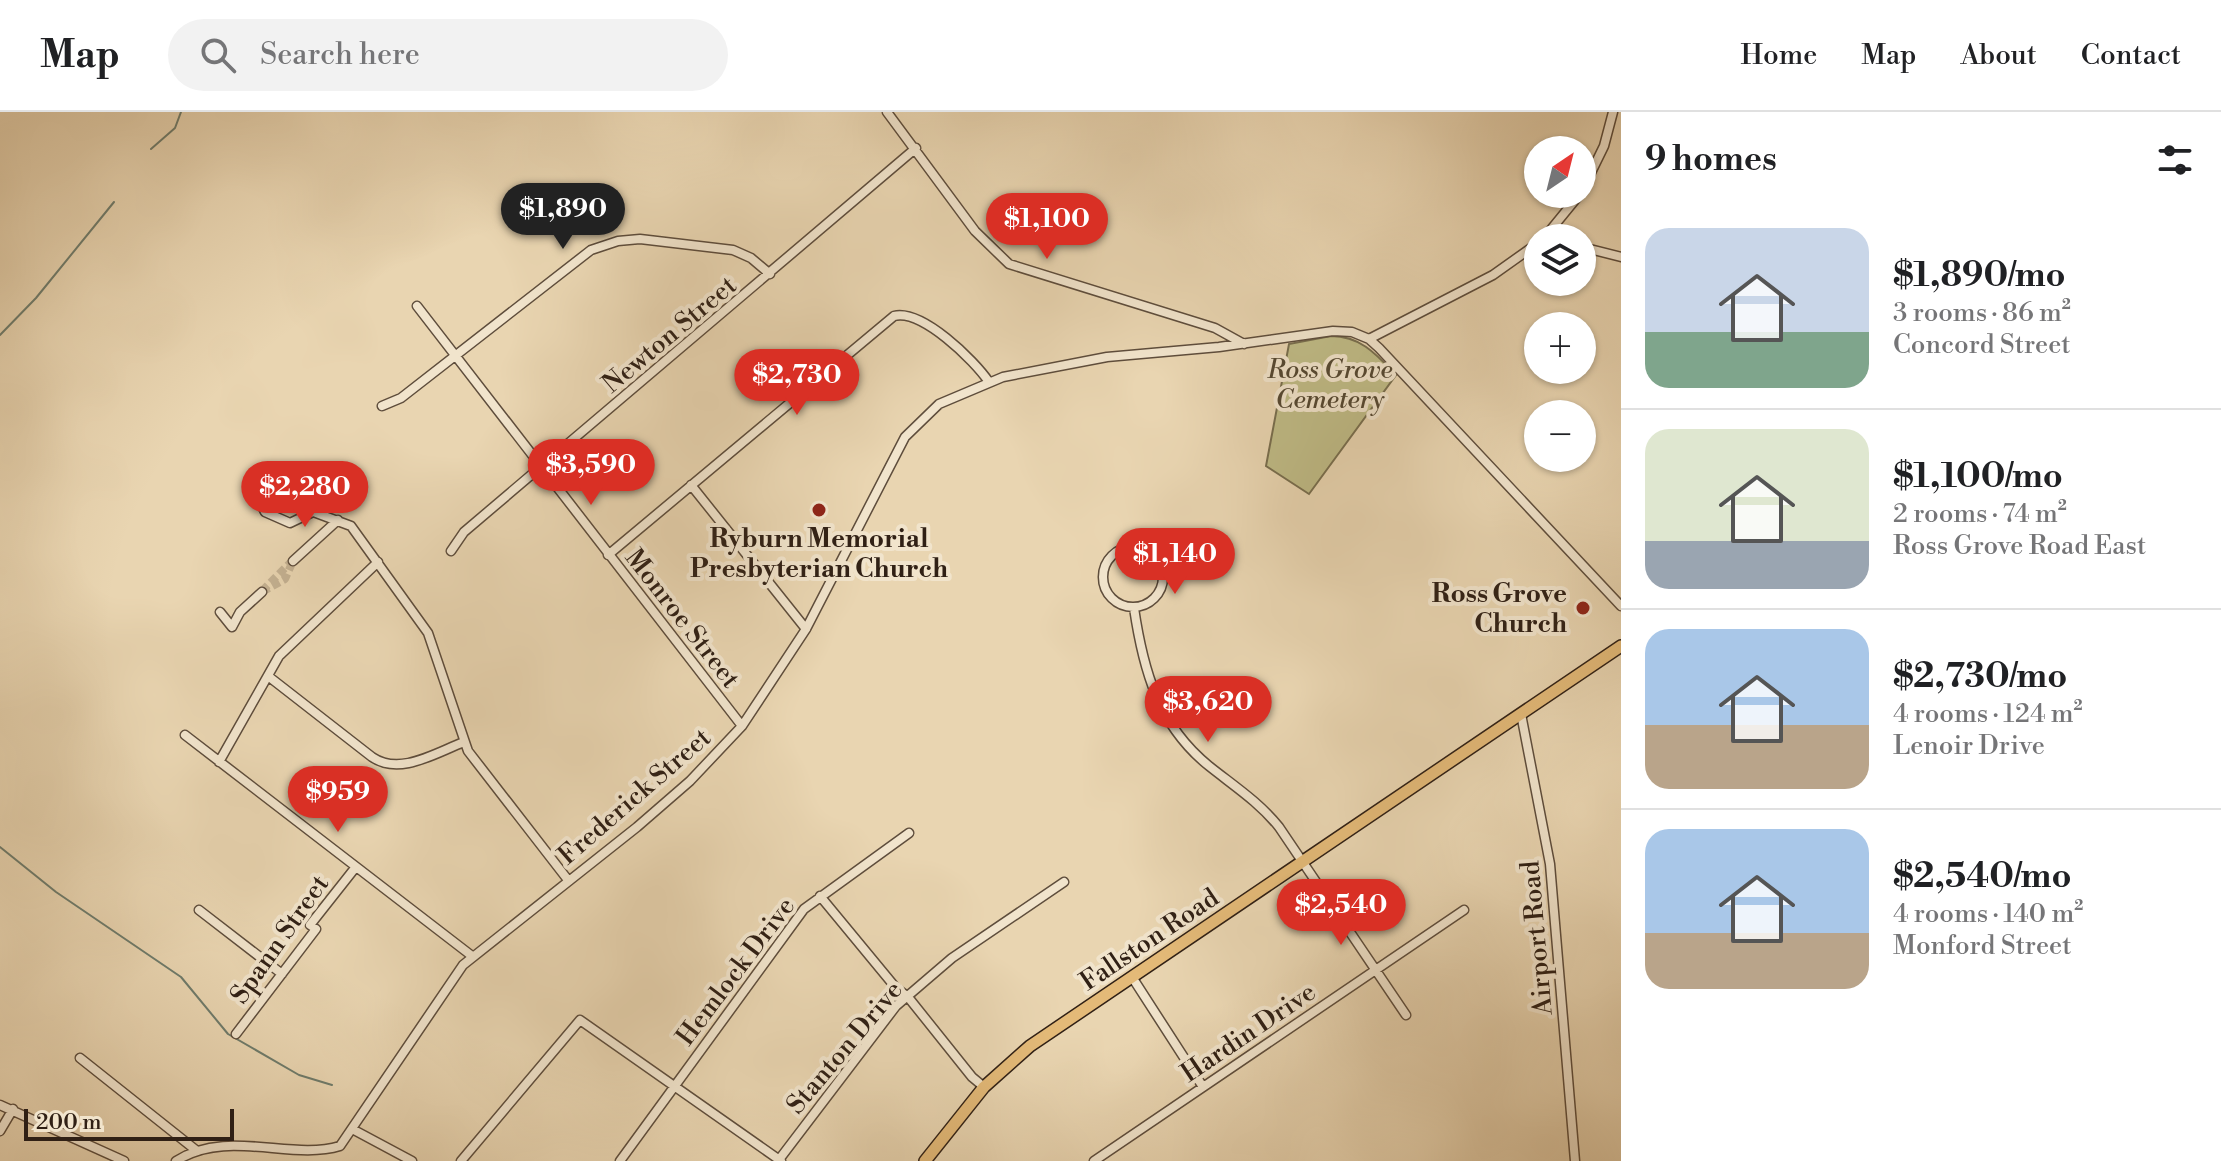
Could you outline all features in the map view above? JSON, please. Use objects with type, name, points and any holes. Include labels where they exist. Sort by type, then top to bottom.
[{"type":"main road","name":"Fallston Road","points":[[925,1161],[984,1087],[1030,1046],[1621,646]]},
{"type":"street","points":[[887,112],[975,231],[1009,264],[1215,328],[1244,344]]},
{"type":"street","points":[[1596,162],[1613,112]]},
{"type":"street","name":"Newton Street","points":[[451,551],[464,532],[916,148]]},
{"type":"street","points":[[1556,224],[1569,208]]},
{"type":"street","points":[[382,406],[401,398],[456,357],[591,250],[618,241],[655,240],[733,250],[751,258],[770,274]]},
{"type":"street","points":[[1596,251],[1621,257]]},
{"type":"street","points":[[1524,253],[1493,275],[1369,339],[1621,606]]},
{"type":"street","name":"Monroe Street","points":[[417,306],[742,726]]},
{"type":"street","points":[[608,555],[894,316],[904,314],[919,319],[974,361],[989,382]]},
{"type":"street","name":"Frederick Street","points":[[176,1161],[197,1151],[233,1149],[312,1158],[335,1149],[354,1130],[444,989],[472,956],[690,781],[742,726],[806,629],[905,437],[939,404],[989,382],[1082,360],[1244,344],[1333,331],[1369,339]]},
{"type":"street","points":[[691,485],[806,629]]},
{"type":"street","points":[[311,510],[290,523],[262,508],[266,500],[273,498],[311,510],[351,526],[428,633],[464,742],[477,764],[568,880]]},
{"type":"street","points":[[293,561],[338,520]]},
{"type":"street","points":[[1128,548],[1148,551],[1155,557],[1163,575],[1163,585],[1152,601],[1134,608],[1124,606],[1108,594],[1103,575],[1111,557],[1128,548]]},
{"type":"street","points":[[219,762],[286,648],[378,562]]},
{"type":"street","points":[[240,612],[262,592]]},
{"type":"street","points":[[1134,608],[1142,660],[1168,720],[1197,756],[1260,806],[1304,861],[1406,1015]]},
{"type":"street","points":[[268,676],[379,762],[404,765],[464,742]]},
{"type":"street","name":"Airport Road","points":[[1521,714],[1550,864],[1575,1161]]},
{"type":"street","points":[[185,735],[472,956]]},
{"type":"street","name":"Hemlock Drive","points":[[620,1161],[794,921],[820,896],[909,833]]},
{"type":"street","name":"Spann Street","points":[[236,1034],[316,929],[310,925],[355,868]]},
{"type":"street","name":"Stanton Drive","points":[[779,1161],[856,1054],[908,997],[952,958],[1064,882]]},
{"type":"street","points":[[820,896],[896,988],[908,997],[972,1077],[984,1087]]},
{"type":"street","points":[[199,910],[282,974]]},
{"type":"street","name":"Hardin Drive","points":[[1094,1161],[1464,910]]},
{"type":"street","points":[[1132,977],[1203,1087]]},
{"type":"street","points":[[461,1161],[580,1020],[779,1161]]},
{"type":"street","points":[[80,1058],[197,1151]]},
{"type":"street","points":[[0,1105],[124,1161]]},
{"type":"street","points":[[0,1131],[13,1109]]},
{"type":"street","points":[[354,1130],[412,1161]]},
{"type":"green space","name":"Ross Grove Cemetery","points":[[1331,336],[1360,343],[1396,375],[1309,494],[1266,466],[1289,344]]},
{"type":"waterway","points":[[151,149],[175,128],[181,112]]},
{"type":"waterway","points":[[0,335],[36,298],[114,202]]},
{"type":"waterway","points":[[0,847],[56,892],[181,977],[228,1034],[299,1075],[332,1085]]},
{"type":"tunnel","points":[[262,592],[285,579],[293,561]]},
{"type":"tunnel","points":[[262,591],[291,562]]},
{"type":"place","name":"Ryburn Memorial Presbyterian Church","points":[[819,510]]},
{"type":"place","name":"Ross Grove Church","points":[[1583,608]]}]
